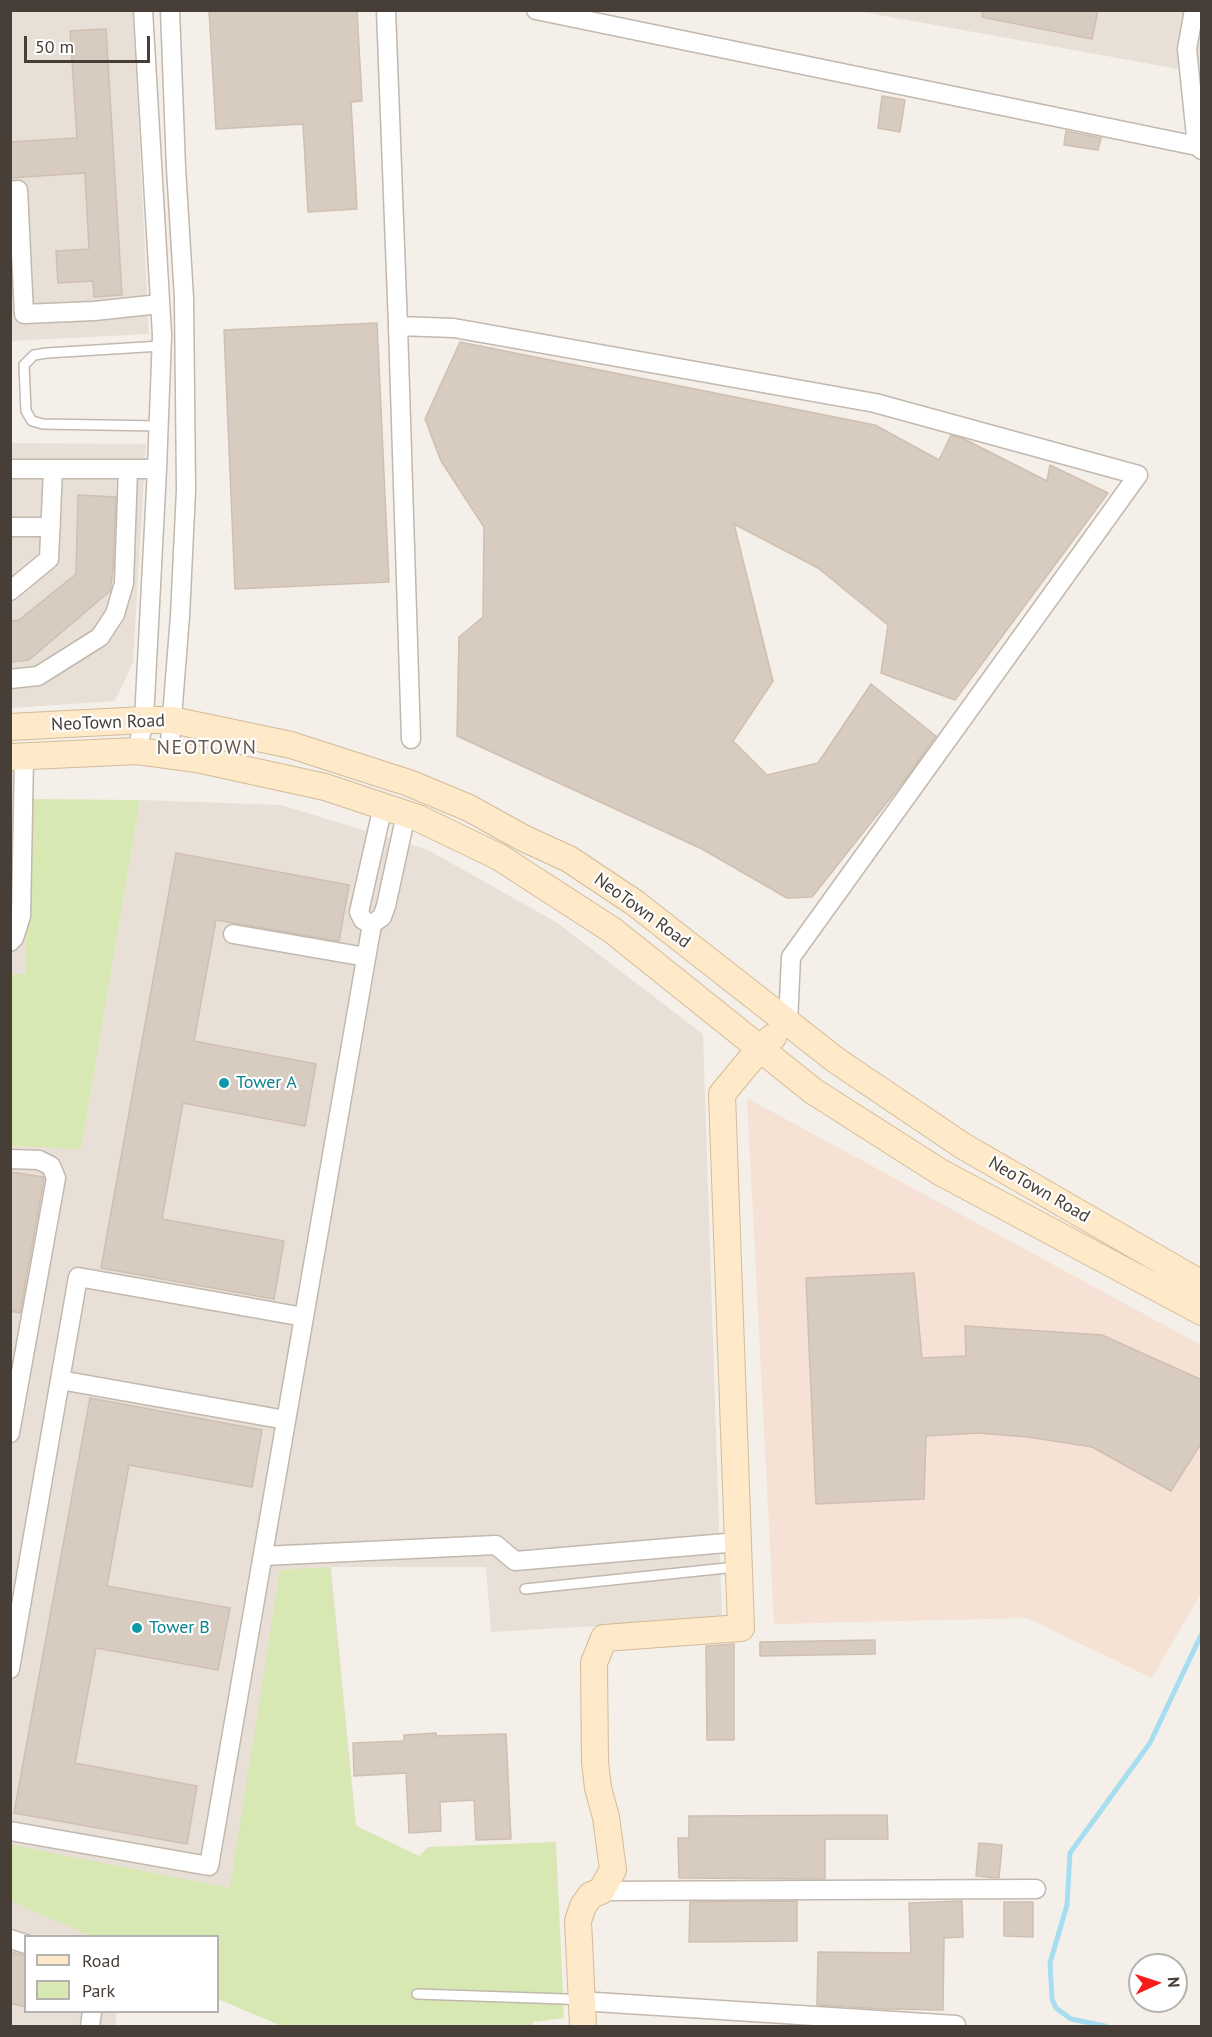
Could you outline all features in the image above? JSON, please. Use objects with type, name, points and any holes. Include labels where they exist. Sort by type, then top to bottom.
[{"type":"street","points":[[137,751],[144,720],[161,346],[143,10]]},
{"type":"street","points":[[169,755],[186,490],[184,298],[170,10]]},
{"type":"street","points":[[386,10],[411,739]]},
{"type":"street","points":[[537,10],[1199,148],[1187,49],[1194,10]]},
{"type":"street","points":[[10,190],[18,190],[24,314],[94,311],[160,304]]},
{"type":"street","points":[[398,326],[454,328],[875,403],[1138,475],[791,957],[788,1022],[760,1048],[722,1094],[741,1628],[604,1638],[594,1662],[595,1762],[598,1788],[606,1817],[613,1870],[601,1892]]},
{"type":"street","points":[[10,469],[157,469]]},
{"type":"street","points":[[10,591],[49,559],[53,469]]},
{"type":"street","points":[[10,680],[38,676],[100,637],[115,614],[124,583],[132,469]]},
{"type":"street","points":[[10,527],[51,527]]},
{"type":"street","name":"NeoTown Road","points":[[10,727],[172,720],[291,745],[409,783],[469,808],[523,838],[569,859],[634,903],[837,1061],[963,1146],[1202,1284]]},
{"type":"street","name":"NeoTown Road","points":[[17,757],[137,751],[197,759],[325,788],[395,810],[499,856],[612,930],[813,1091],[940,1172],[1202,1312]]},
{"type":"street","points":[[10,942],[14,938],[21,916],[17,757]]},
{"type":"street","points":[[10,1832],[209,1866],[372,924],[382,917],[386,906],[395,810]]},
{"type":"street","points":[[372,924],[363,920],[359,912],[395,810]]},
{"type":"street","points":[[233,934],[366,957]]},
{"type":"street","points":[[10,1159],[39,1160],[51,1166],[56,1178],[10,1433]]},
{"type":"street","points":[[10,1669],[78,1277],[304,1317]]},
{"type":"street","points":[[60,1380],[286,1420]]},
{"type":"street","points":[[263,1556],[496,1545],[515,1561],[738,1555]]},
{"type":"street","points":[[583,2026],[580,2001],[578,1921],[583,1906],[591,1895],[601,1892],[1036,1889]]},
{"type":"street","points":[[580,2001],[956,2025]]},
{"type":"lane","points":[[159,426],[43,424],[32,421],[26,411],[24,365],[34,355],[47,353],[161,346]]},
{"type":"lane","points":[[525,1589],[738,1555]]},
{"type":"lane","points":[[417,1994],[580,2001]]},
{"type":"shaded area","points":[[11,11],[133,11],[149,334],[11,341]]},
{"type":"shaded area","points":[[857,11],[1201,11],[1201,73]]},
{"type":"shaded area","points":[[11,443],[146,444],[133,662],[115,701],[11,708]]},
{"type":"shaded area","points":[[26,771],[26,975],[11,974],[11,772]]},
{"type":"shaded area","points":[[140,800],[281,805],[428,850],[556,922],[703,1034],[722,1619],[491,1632],[486,1567],[331,1567],[356,1826],[419,1856],[282,2026],[219,1999],[219,1935],[24,1935],[24,2013],[117,2013],[115,2026],[11,2026],[10,1146],[81,1148]]},
{"type":"shaded area","points":[[747,1098],[1201,1345],[1201,1593],[1152,1678],[1027,1618],[774,1624]]},
{"type":"green space","points":[[26,799],[140,800],[81,1149],[11,1146],[11,974],[26,974]]},
{"type":"green space","points":[[330,1567],[356,1826],[419,1856],[428,1847],[556,1842],[564,2018],[533,2022],[532,2026],[282,2026],[219,1999],[219,1935],[88,1935],[11,1901],[11,1845],[230,1888],[280,1570]]},
{"type":"building","points":[[209,10],[357,10],[362,101],[351,102],[357,209],[308,212],[303,124],[216,129]]},
{"type":"building","points":[[983,10],[1098,10],[1092,39],[982,17]]},
{"type":"building","points":[[106,29],[122,295],[94,297],[93,281],[58,283],[56,251],[89,249],[85,173],[10,178],[10,142],[77,138],[70,31]]},
{"type":"building","points":[[882,96],[905,100],[900,132],[878,128]]},
{"type":"building","points":[[1066,131],[1101,138],[1098,150],[1064,145]]},
{"type":"building","points":[[377,323],[389,582],[235,589],[224,330]]},
{"type":"building","points":[[460,342],[875,425],[939,460],[951,435],[964,439],[1047,481],[1050,465],[1108,493],[955,700],[881,673],[888,625],[818,568],[734,524],[773,681],[733,741],[767,775],[818,763],[871,684],[936,736],[904,781],[812,897],[787,898],[702,849],[457,736],[459,637],[483,617],[484,527],[441,461],[425,419]]},
{"type":"building","points":[[78,495],[116,497],[110,591],[29,660],[10,662],[10,621],[19,620],[76,574]]},
{"type":"building","name":"Tower A","points":[[176,853],[349,885],[339,941],[216,920],[194,1041],[316,1064],[305,1126],[183,1103],[162,1219],[284,1241],[274,1299],[101,1268]]},
{"type":"building","points":[[10,1172],[44,1177],[20,1313],[10,1311]]},
{"type":"building","points":[[914,1273],[922,1358],[966,1356],[965,1326],[1102,1335],[1202,1380],[1202,1442],[1171,1491],[1092,1447],[1028,1437],[978,1433],[926,1436],[924,1499],[816,1504],[806,1278]]},
{"type":"building","name":"Tower B","points":[[90,1398],[262,1430],[252,1487],[129,1465],[107,1586],[230,1608],[218,1670],[96,1648],[75,1763],[197,1786],[187,1844],[14,1813]]},
{"type":"building","points":[[875,1640],[875,1654],[760,1656],[760,1642]]},
{"type":"building","points":[[734,1644],[734,1740],[707,1740],[706,1646]]},
{"type":"building","points":[[436,1733],[436,1736],[506,1734],[511,1839],[476,1840],[474,1800],[440,1802],[441,1831],[409,1833],[406,1773],[354,1776],[353,1743],[404,1741],[404,1735]]},
{"type":"building","points":[[887,1815],[888,1839],[825,1839],[825,1879],[679,1878],[678,1838],[689,1838],[689,1816]]},
{"type":"building","points":[[979,1843],[1002,1845],[999,1878],[976,1876]]},
{"type":"building","points":[[797,1901],[797,1941],[689,1942],[690,1902]]},
{"type":"building","points":[[962,1901],[963,1937],[944,1938],[943,2010],[817,2005],[818,1952],[911,1953],[909,1903]]},
{"type":"building","points":[[1004,1902],[1033,1902],[1033,1937],[1004,1936]]},
{"type":"building","points":[[10,1952],[24,1956],[24,2006],[10,2003]]},
{"type":"waterway","points":[[1105,2026],[1071,2019],[1056,2008],[1052,1999],[1050,1963],[1067,1905],[1070,1853],[1150,1743],[1202,1633]]},
{"type":"place","name":"Tower A","points":[[224,1083]]},
{"type":"place","name":"Tower B","points":[[137,1628]]},
{"type":"district","name":"NEOTOWN","points":[[207,748]]}]
